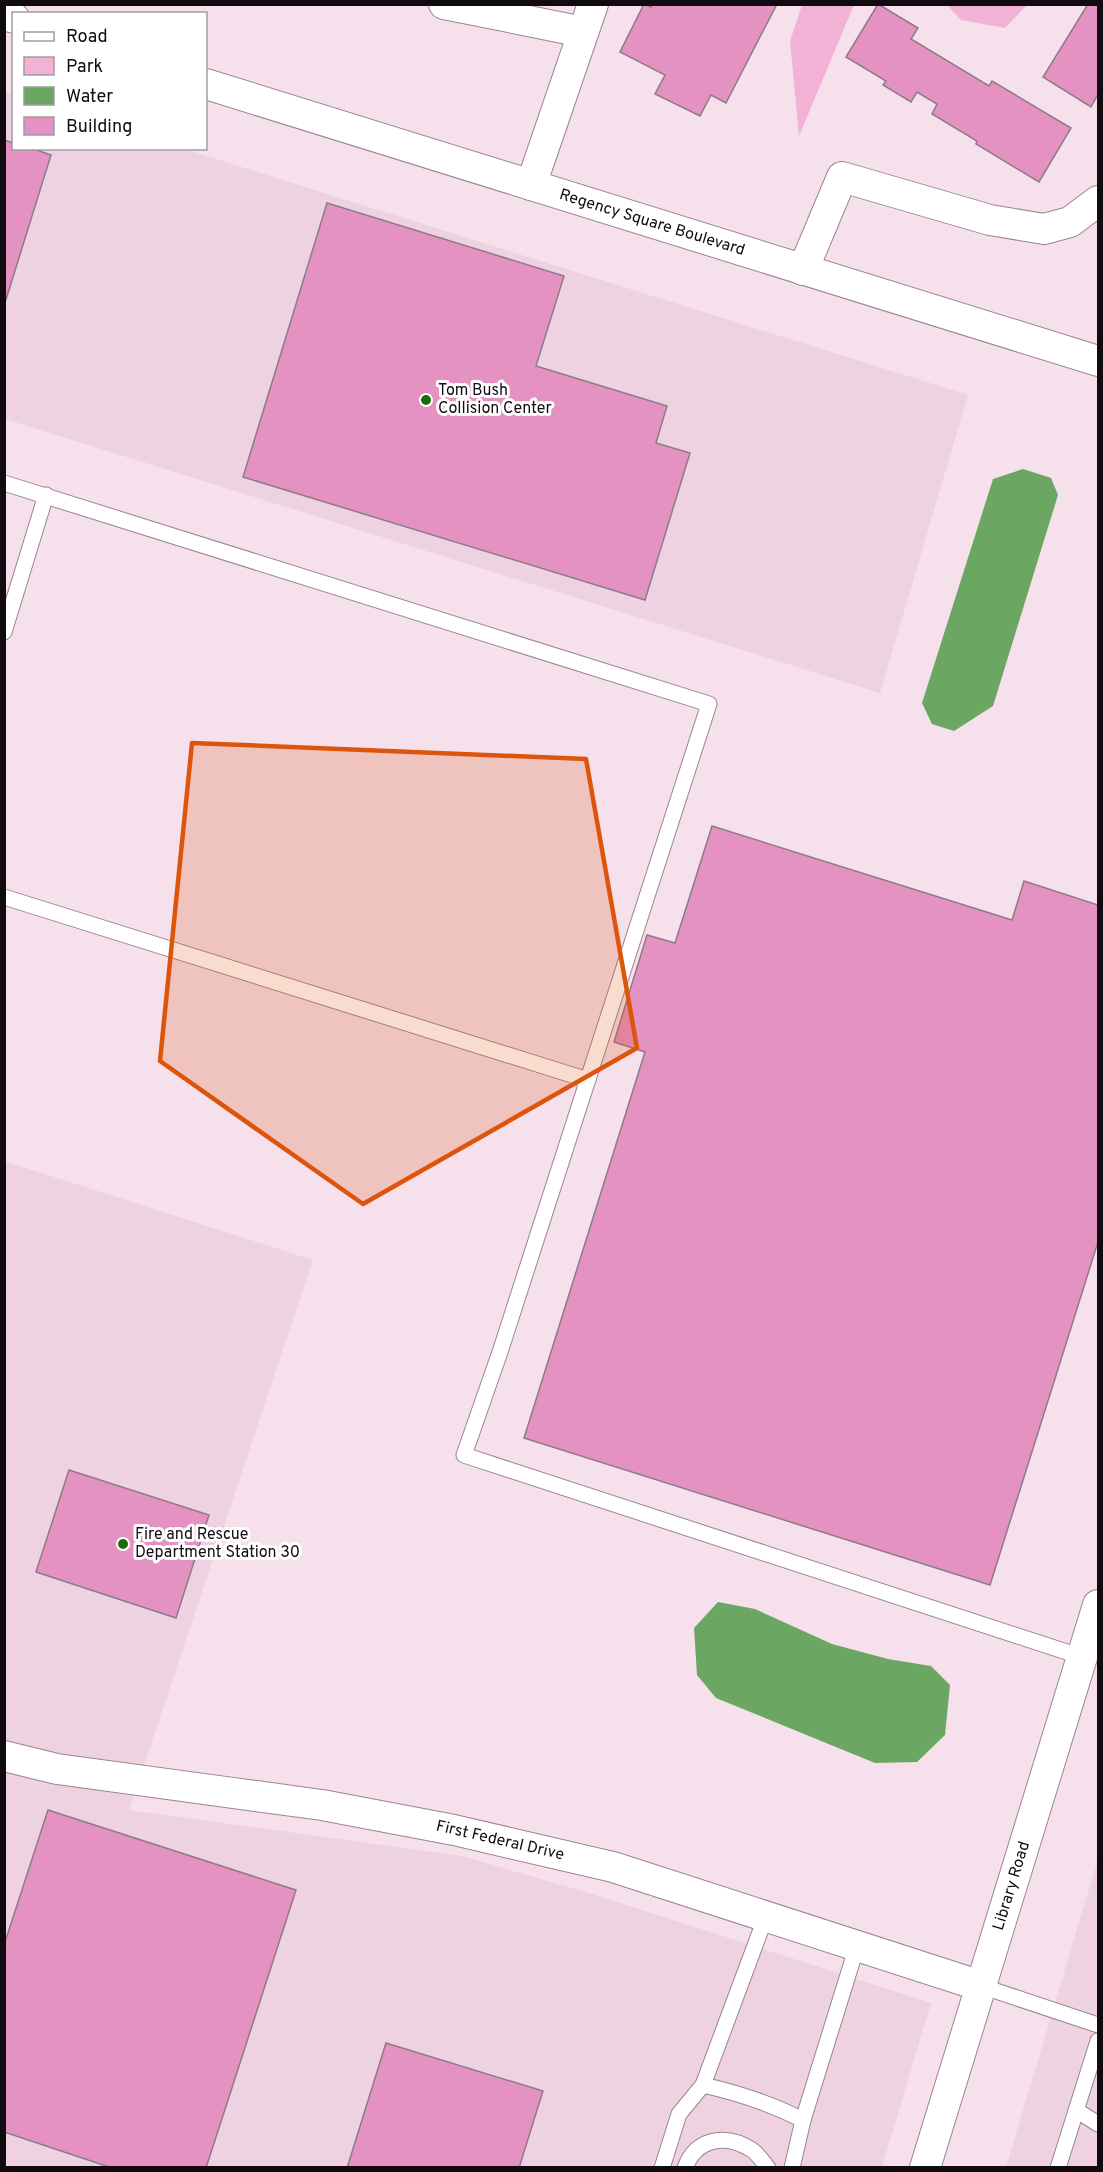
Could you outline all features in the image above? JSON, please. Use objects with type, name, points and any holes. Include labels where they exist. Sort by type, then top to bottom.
[{"type":"street","points":[[444,4],[588,18],[531,185]]},
{"type":"street","name":"Regency Square Boulevard","points":[[207,84],[1098,361]]},
{"type":"street","points":[[803,270],[842,177],[990,220],[1044,230],[1070,222],[1098,201]]},
{"type":"street","name":"Library Road","points":[[925,2168],[1098,1605]]},
{"type":"street","name":"First Federal Drive","points":[[4,1756],[57,1770],[322,1805],[454,1830],[614,1867],[981,1986]]},
{"type":"lane","points":[[4,483],[709,704],[500,1352],[464,1455],[1082,1657]]},
{"type":"lane","points":[[4,632],[46,495]]},
{"type":"lane","points":[[4,897],[588,1080]]},
{"type":"lane","points":[[662,2168],[679,2114],[703,2085],[766,1916]]},
{"type":"lane","points":[[792,2168],[803,2120],[857,1946]]},
{"type":"lane","points":[[981,1986],[1098,2025]]},
{"type":"lane","points":[[1058,2168],[1098,2041]]},
{"type":"lane","points":[[703,2085],[750,2097],[780,2108],[803,2120]]},
{"type":"lane","points":[[1076,2110],[1098,2124]]},
{"type":"lane","points":[[685,2168],[690,2155],[701,2144],[722,2140],[736,2142],[754,2150],[768,2168]]},
{"type":"highlighted area","points":[[192,743],[586,759],[637,1048],[363,1204],[160,1061]]},
{"type":"shaded area","points":[[4,92],[12,95],[12,150],[187,150],[968,395],[880,693],[5,419]]},
{"type":"shaded area","points":[[4,1161],[313,1260],[129,1810],[462,1856],[589,1893],[931,2003],[882,2167],[5,2167]]},
{"type":"shaded area","points":[[1098,1859],[1098,2167],[1006,2167]]},
{"type":"green space","points":[[802,5],[854,5],[799,136],[790,41]]},
{"type":"green space","points":[[947,5],[1027,5],[1005,28],[961,20]]},
{"type":"water","points":[[1023,469],[1051,478],[1058,495],[993,706],[954,731],[932,724],[922,703],[993,479]]},
{"type":"water","points":[[718,1602],[755,1609],[832,1644],[888,1659],[931,1666],[950,1685],[945,1735],[917,1762],[875,1763],[716,1698],[697,1675],[694,1628]]},
{"type":"building","points":[[644,4],[651,7],[652,4],[777,4],[726,103],[711,95],[700,116],[655,94],[665,75],[620,52]]},
{"type":"building","points":[[878,4],[918,28],[911,39],[989,86],[992,81],[1071,128],[1039,182],[932,114],[937,104],[917,92],[911,102],[883,85],[886,81],[846,57]]},
{"type":"building","points":[[1088,4],[1098,4],[1098,94],[1091,107],[1043,77]]},
{"type":"building","points":[[4,140],[12,142],[12,150],[37,150],[51,155],[4,306]]},
{"type":"building","points":[[327,203],[564,276],[536,366],[667,406],[656,443],[690,453],[645,600],[243,477]]},
{"type":"building","points":[[712,826],[1012,920],[1024,881],[1098,905],[1098,1242],[990,1585],[524,1438],[645,1052],[614,1042],[647,935],[675,943]]},
{"type":"building","name":"Fire and Rescue Department Station 30","points":[[69,1470],[209,1515],[176,1618],[36,1572]]},
{"type":"building","points":[[48,1810],[296,1890],[206,2168],[112,2168],[4,2132],[4,1945]]},
{"type":"building","points":[[386,2043],[543,2091],[519,2168],[347,2168]]},
{"type":"place","name":"Tom Bush Collision Center","points":[[426,400]]},
{"type":"place","name":"Fire and Rescue Department Station 30","points":[[123,1544]]}]
